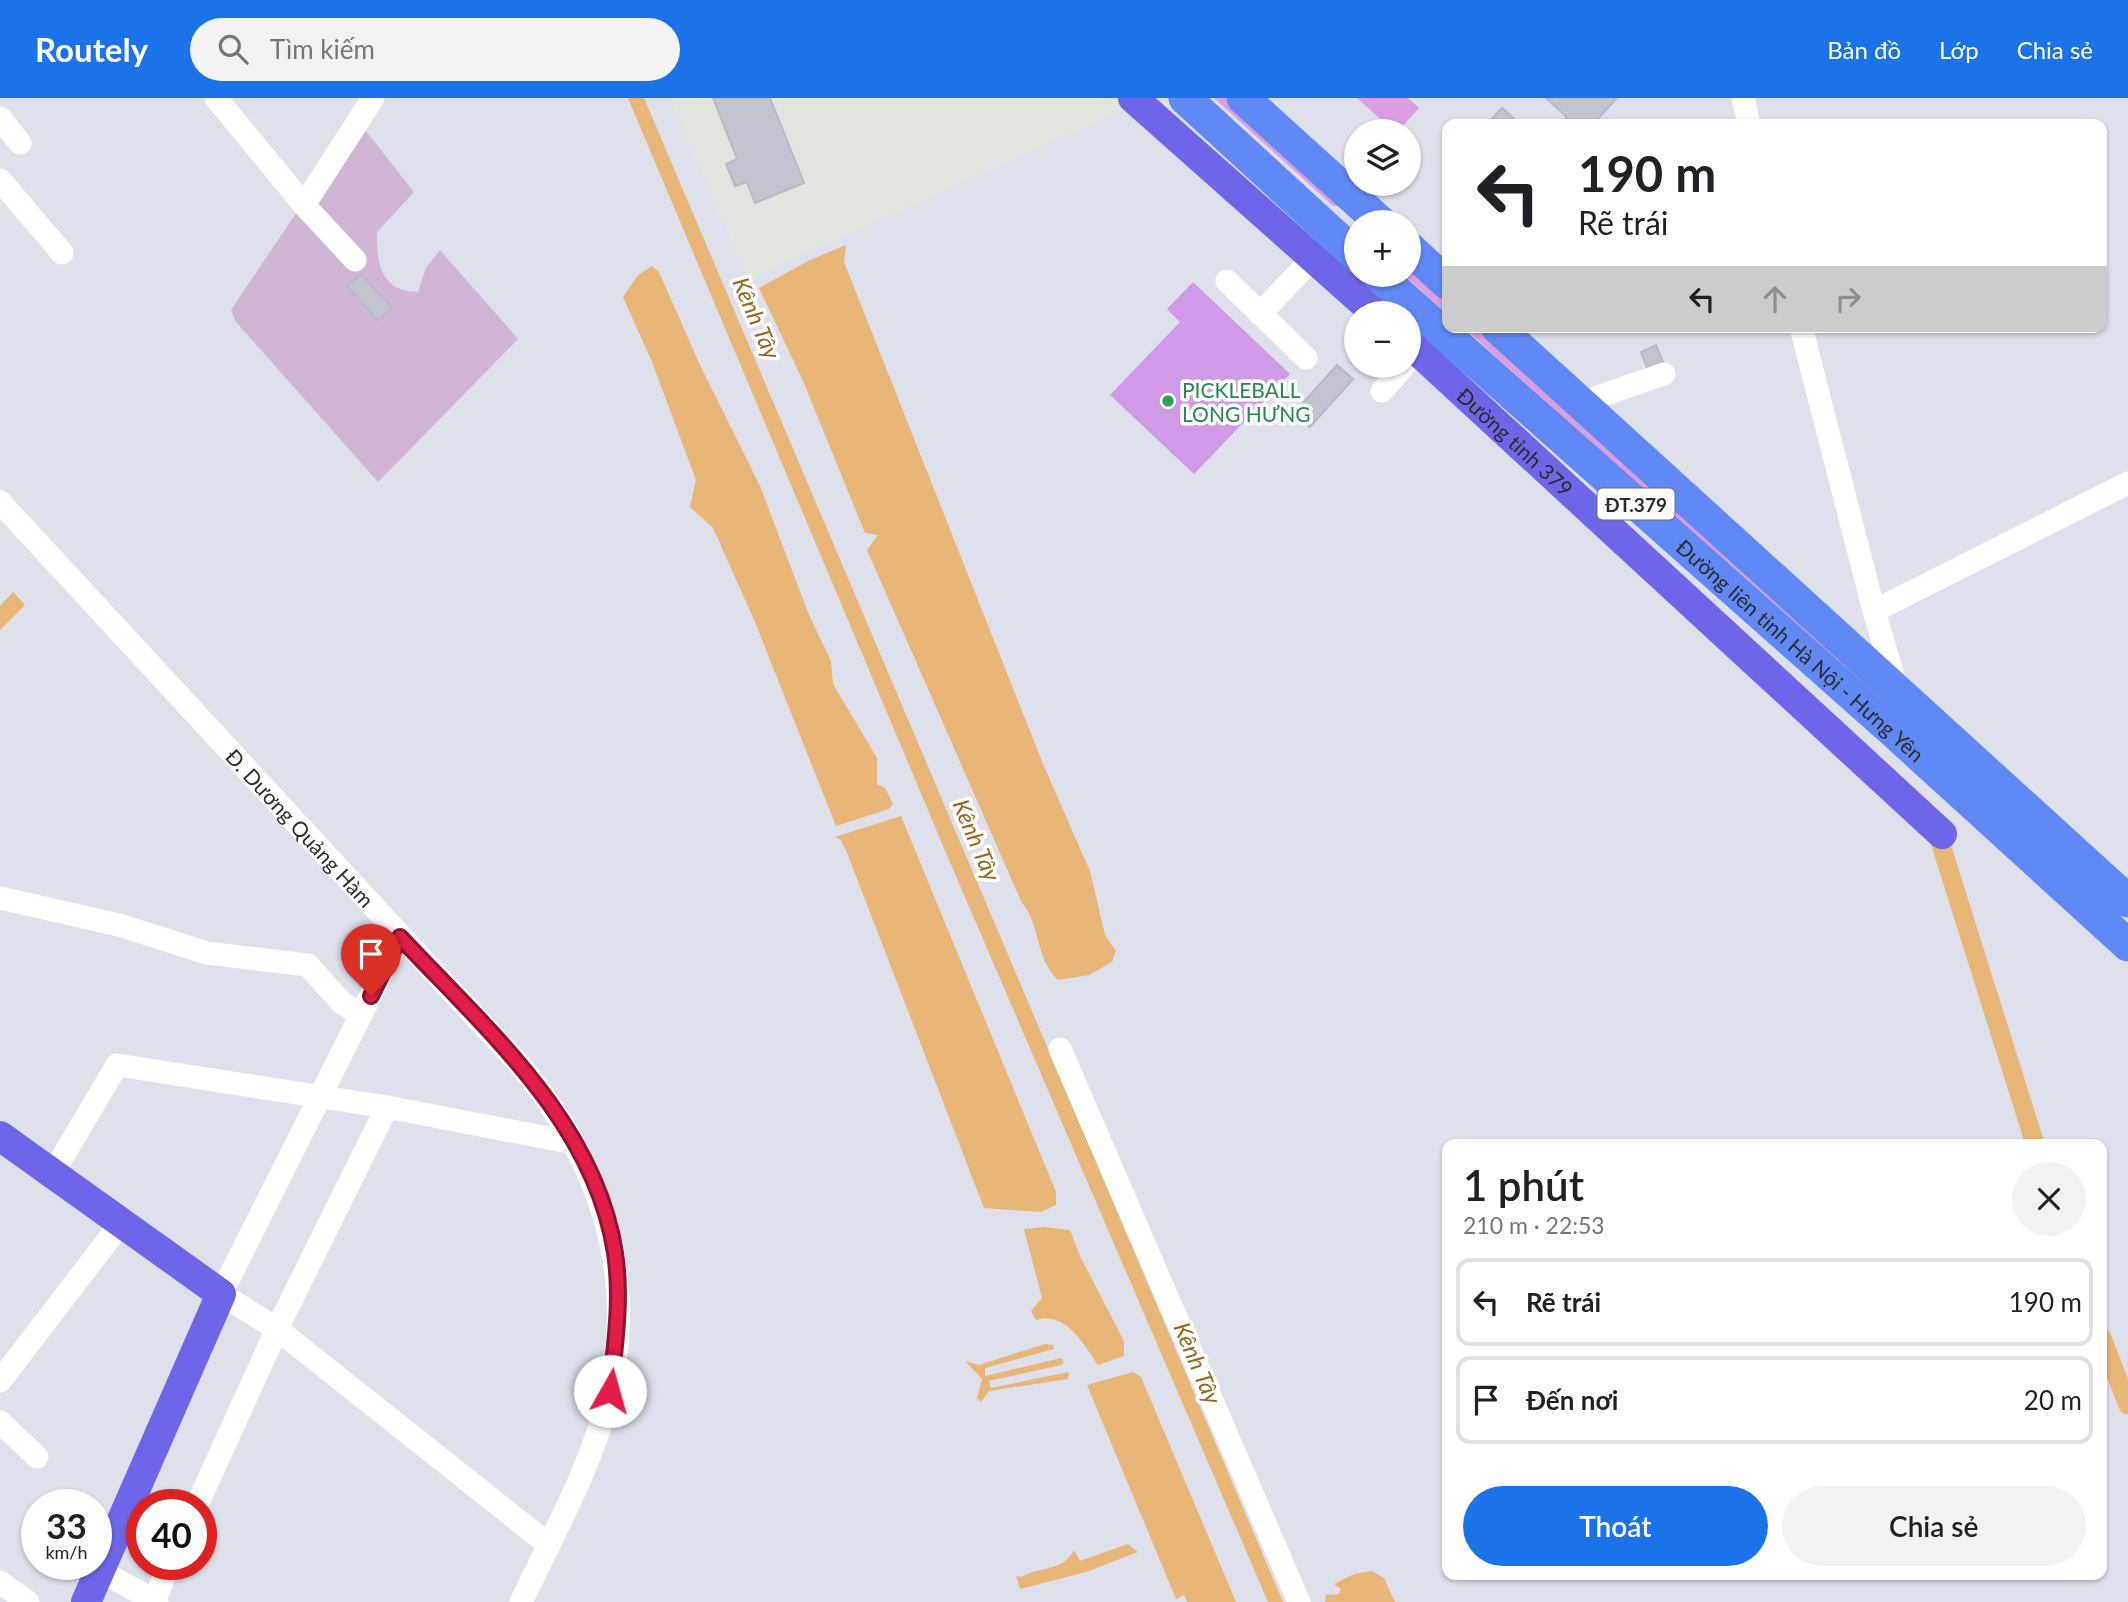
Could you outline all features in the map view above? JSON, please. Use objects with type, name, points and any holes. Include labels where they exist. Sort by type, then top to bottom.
[{"type":"highway","points":[[1185,98],[1344,227]]},
{"type":"highway","points":[[1243,98],[1344,224]]},
{"type":"highway","points":[[1421,259],[1442,278]]},
{"type":"highway","name":"Đường liên tỉnh Hà Nội - Hưng Yên","points":[[1504,333],[2128,901]]},
{"type":"highway","name":"Đường liên tỉnh Hà Nội - Hưng Yên","points":[[1421,353],[1709,569],[2128,945]]},
{"type":"main road","points":[[1133,98],[1344,229]]},
{"type":"main road","name":"Đường tỉnh 379","points":[[1421,354],[1942,834]]},
{"type":"main road","points":[[1685,596],[1709,569]]},
{"type":"main road","points":[[1879,774],[1899,737]]},
{"type":"main road","points":[[0,1136],[221,1294],[112,1541]]},
{"type":"main road","points":[[86,1602],[95,1580]]},
{"type":"street","points":[[216,98],[304,205],[355,260]]},
{"type":"street","points":[[304,205],[373,98]]},
{"type":"street","points":[[1743,98],[1748,119]]},
{"type":"street","points":[[0,118],[20,142]]},
{"type":"street","points":[[0,180],[62,253]]},
{"type":"street","points":[[1260,314],[1344,241]]},
{"type":"street","points":[[1227,281],[1306,358]]},
{"type":"street","points":[[1803,333],[1895,688]]},
{"type":"street","points":[[1580,403],[1664,374]]},
{"type":"street","points":[[1382,391],[1392,378]]},
{"type":"street","points":[[1874,611],[2128,483]]},
{"type":"street","name":"Đ. Dương Quảng Hàm","points":[[0,502],[520,1065],[547,1097],[575,1143],[599,1200],[615,1253],[616,1331],[606,1403],[590,1452],[521,1602]]},
{"type":"street","points":[[0,898],[119,925],[207,953],[308,965],[341,1002],[361,1016]]},
{"type":"street","points":[[400,937],[323,1096],[221,1294],[277,1329],[549,1545]]},
{"type":"street","points":[[1060,1049],[1299,1602]]},
{"type":"street","points":[[52,1173],[117,1065],[323,1096],[575,1143]]},
{"type":"street","points":[[204,1489],[277,1329],[387,1107]]},
{"type":"street","points":[[0,1381],[122,1222]]},
{"type":"street","points":[[0,1422],[37,1457]]},
{"type":"street","points":[[112,1577],[155,1601],[163,1580]]},
{"type":"street","points":[[0,1582],[28,1602]]},
{"type":"shaded area","points":[[628,98],[644,98],[1283,1602],[1268,1602],[949,860]]},
{"type":"shaded area","points":[[670,98],[1149,98],[748,279]]},
{"type":"shaded area","points":[[1214,98],[1230,98],[1344,206],[1333,206]]},
{"type":"shaded area","points":[[1357,98],[1408,98],[1419,108],[1409,119],[1381,119]]},
{"type":"shaded area","points":[[358,121],[414,192],[377,232],[378,254],[383,274],[396,287],[418,292],[426,268],[440,250],[518,339],[378,482],[236,322],[231,310]]},
{"type":"shaded area","points":[[846,245],[844,262],[1043,764],[1090,871],[1105,935],[1116,951],[1112,962],[1089,975],[1058,980],[1045,962],[1032,921],[867,550],[878,535],[865,533],[803,381],[759,288],[810,260]]},
{"type":"shaded area","points":[[652,266],[659,272],[699,363],[760,486],[809,615],[831,661],[833,684],[877,758],[877,784],[885,788],[893,804],[889,809],[836,826],[755,622],[713,528],[690,507],[696,480],[652,362],[623,297],[638,275]]},
{"type":"shaded area","points":[[1421,273],[1442,292],[1442,309],[1417,287],[1421,287]]},
{"type":"shaded area","points":[[1193,282],[1290,374],[1194,474],[1110,395],[1180,322],[1167,309]]},
{"type":"shaded area","points":[[1470,333],[1488,333],[1907,715],[1911,730]]},
{"type":"shaded area","points":[[13,592],[25,605],[0,630],[0,606]]},
{"type":"shaded area","points":[[901,816],[1056,1192],[1056,1205],[1041,1212],[984,1208],[849,858],[841,840],[835,837]]},
{"type":"shaded area","points":[[1044,1227],[1070,1230],[1080,1256],[1124,1341],[1124,1356],[1098,1365],[1080,1339],[1065,1325],[1047,1318],[1036,1320],[1031,1311],[1042,1298],[1024,1229]]},
{"type":"shaded area","points":[[1045,1344],[1053,1345],[1054,1349],[985,1368],[985,1376],[1061,1358],[1064,1362],[1061,1365],[989,1381],[991,1388],[1069,1372],[1068,1379],[989,1391],[981,1402],[977,1398],[982,1379],[965,1361],[979,1365]]},
{"type":"shaded area","points":[[1133,1372],[1141,1377],[1236,1602],[1187,1602],[1184,1595],[1176,1599],[1087,1385]]},
{"type":"shaded area","points":[[1128,1544],[1138,1552],[1086,1572],[1020,1589],[1016,1575],[1021,1577],[1064,1562],[1074,1550],[1080,1561]]},
{"type":"shaded area","points":[[1372,1571],[1384,1578],[1395,1602],[1325,1602],[1326,1595],[1339,1594],[1341,1589],[1334,1584],[1354,1574]]},
{"type":"building","points":[[713,98],[770,98],[804,183],[755,203],[747,182],[735,186],[726,164],[737,159]]},
{"type":"building","points":[[1546,98],[1617,98],[1598,119],[1565,119],[1567,117]]},
{"type":"building","points":[[1502,108],[1514,119],[1492,119]]},
{"type":"building","points":[[361,274],[392,308],[378,321],[347,286]]},
{"type":"building","points":[[1656,345],[1665,367],[1649,373],[1641,352]]},
{"type":"building","points":[[1337,365],[1344,371],[1344,378],[1353,379],[1310,427],[1294,413]]},
{"type":"waterway","points":[[1937,832],[2033,1139]]},
{"type":"waterway","points":[[2107,1351],[2128,1405]]},
{"type":"place","name":"PICKLEBALL LONG HƯNG","points":[[1168,401]]},
{"type":"route","points":[[371,996],[400,937],[520,1065],[547,1097],[575,1143],[599,1200],[615,1253],[616,1331],[610,1391]]},
{"type":"water label","name":"Kênh Tây","points":[[757,318]]},
{"type":"water label","name":"Kênh Tây","points":[[977,840]]},
{"type":"water label","name":"Kênh Tây","points":[[1198,1363]]}]
